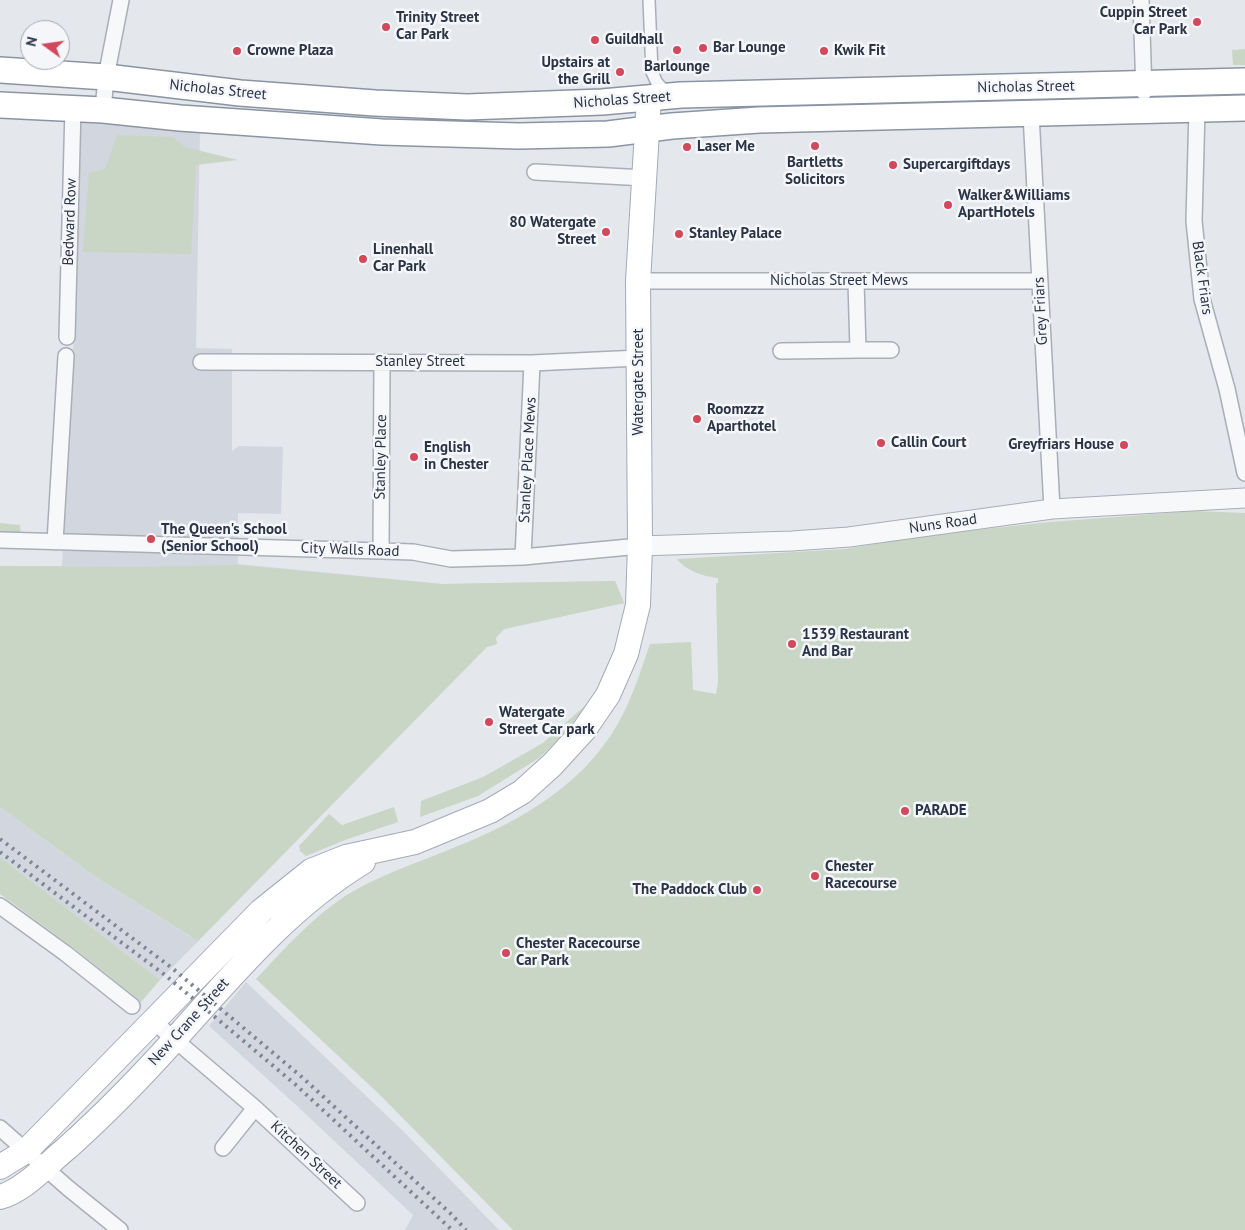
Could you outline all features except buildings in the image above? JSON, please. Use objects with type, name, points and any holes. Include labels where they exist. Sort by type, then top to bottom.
[{"type":"highway","name":"Nicholas Street","points":[[0,70],[106,77],[240,93],[375,103],[467,107],[549,105],[659,97],[888,89],[1144,85],[1245,81]]},
{"type":"highway","name":"Nicholas Street","points":[[0,106],[103,110],[180,118],[382,132],[519,136],[608,134],[759,120],[1245,108]]},
{"type":"main road","name":"Watergate Street","points":[[639,586],[638,281],[645,178],[646,129],[659,97]]},
{"type":"main road","points":[[608,134],[627,146],[645,178]]},
{"type":"main road","name":"New Crane Street","points":[[0,1167],[26,1151],[261,911],[311,871],[346,857],[415,842],[490,810],[522,792],[552,765],[584,730],[608,695],[626,654],[638,605],[639,586]]},
{"type":"main road","name":"New Crane Street","points":[[0,1197],[27,1182],[91,1127],[175,1039],[237,968],[308,900],[343,873],[381,850]]},
{"type":"street","points":[[103,110],[106,77],[122,0]]},
{"type":"street","points":[[649,0],[652,72],[657,83],[659,97]]},
{"type":"street","points":[[1141,0],[1144,110]]},
{"type":"street","name":"Bedward Row","points":[[67,337],[73,108]]},
{"type":"street","name":"Black Friars","points":[[1197,109],[1194,221],[1202,299],[1227,389],[1245,474]]},
{"type":"street","name":"Grey Friars","points":[[1031,114],[1052,509]]},
{"type":"street","points":[[535,172],[645,178]]},
{"type":"street","name":"Nicholas Street Mews","points":[[638,281],[1040,281]]},
{"type":"street","points":[[856,282],[858,350]]},
{"type":"street","points":[[781,351],[891,350]]},
{"type":"street","points":[[56,542],[66,356]]},
{"type":"street","name":"Stanley Street","points":[[201,362],[532,363],[639,358]]},
{"type":"street","name":"Stanley Place","points":[[380,551],[382,362]]},
{"type":"street","name":"Stanley Place Mews","points":[[524,557],[532,363]]},
{"type":"street","name":"Nuns Road","points":[[640,546],[792,541],[849,537],[1052,509],[1245,498]]},
{"type":"street","name":"City Walls Road","points":[[0,540],[413,552],[451,559],[524,557],[640,546]]},
{"type":"street","points":[[0,906],[65,953],[132,1006]]},
{"type":"street","name":"Kitchen Street","points":[[153,1021],[255,1108],[356,1202]]},
{"type":"street","points":[[222,1148],[255,1108]]},
{"type":"street","points":[[0,1128],[120,1230]]},
{"type":"shaded area","name":"The Queen's School (Senior School)","points":[[81,117],[200,129],[196,348],[232,349],[232,451],[239,446],[283,447],[281,514],[238,513],[238,564],[442,584],[615,581],[624,603],[504,629],[160,980],[0,857],[0,807],[99,879],[191,937],[0,566],[62,566],[74,331]]},
{"type":"shaded area","points":[[246,982],[402,1130],[499,1230],[405,1230],[413,1215],[209,1026]]},
{"type":"green space","points":[[1245,49],[1245,65],[1233,65],[1232,50]]},
{"type":"green space","points":[[117,135],[172,137],[185,147],[238,160],[196,165],[191,254],[83,252],[89,173],[105,169]]},
{"type":"green space","name":"Chester Racecourse","points":[[1194,511],[1245,513],[1245,1230],[513,1230],[380,1095],[256,979],[310,924],[345,896],[385,876],[504,825],[552,796],[574,778],[593,759],[610,737],[635,687],[650,644],[691,642],[693,690],[716,694],[718,683],[716,583],[718,583],[718,578],[695,572],[677,559],[845,549],[929,535],[1050,522]]},
{"type":"green space","points":[[0,523],[20,525],[21,537],[0,536]]},
{"type":"green space","name":"The Queen's School (Senior School)","points":[[238,565],[442,584],[615,581],[624,603],[504,629],[496,638],[497,644],[487,647],[198,941],[99,879],[0,807],[0,566],[136,567]]},
{"type":"green space","points":[[589,702],[564,734],[539,758],[478,796],[420,817],[421,801],[483,777],[543,743]]},
{"type":"green space","points":[[394,807],[398,822],[306,856],[300,851],[299,846],[329,814],[342,825]]},
{"type":"green space","points":[[0,857],[160,980],[141,1002],[75,949],[0,894]]},
{"type":"railway","points":[[0,839],[172,968],[303,1078],[466,1230]]},
{"type":"railway","points":[[0,852],[165,975],[296,1085],[452,1230]]},
{"type":"place","name":"Cuppin Street Car Park","points":[[1197,22]]},
{"type":"place","name":"Trinity Street Car Park","points":[[386,27]]},
{"type":"place","name":"Guildhall","points":[[595,40]]},
{"type":"place","name":"Bar Lounge","points":[[703,48]]},
{"type":"place","name":"Barlounge","points":[[677,50]]},
{"type":"place","name":"Crowne Plaza","points":[[237,51]]},
{"type":"place","name":"Kwik Fit","points":[[824,51]]},
{"type":"place","name":"Upstairs at the Grill","points":[[620,72]]},
{"type":"place","name":"Bartletts Solicitors","points":[[815,146]]},
{"type":"place","name":"Laser Me","points":[[687,147]]},
{"type":"place","name":"Supercargiftdays","points":[[893,165]]},
{"type":"place","name":"Walker&Williams ApartHotels","points":[[948,205]]},
{"type":"place","name":"80 Watergate Street","points":[[606,232]]},
{"type":"place","name":"Stanley Palace","points":[[679,234]]},
{"type":"place","name":"Linenhall Car Park","points":[[363,259]]},
{"type":"place","name":"Roomzzz Aparthotel","points":[[697,419]]},
{"type":"place","name":"Callin Court","points":[[881,443]]},
{"type":"place","name":"Greyfriars House","points":[[1124,445]]},
{"type":"place","name":"English in Chester","points":[[414,457]]},
{"type":"place","name":"The Queen's School (Senior School)","points":[[151,539]]},
{"type":"place","name":"1539 Restaurant And Bar","points":[[792,644]]},
{"type":"place","name":"Watergate Street Car park","points":[[489,722]]},
{"type":"place","name":"PARADE","points":[[905,811]]},
{"type":"place","name":"Chester Racecourse","points":[[815,876]]},
{"type":"place","name":"The Paddock Club","points":[[757,890]]},
{"type":"place","name":"Chester Racecourse Car Park","points":[[506,953]]}]
